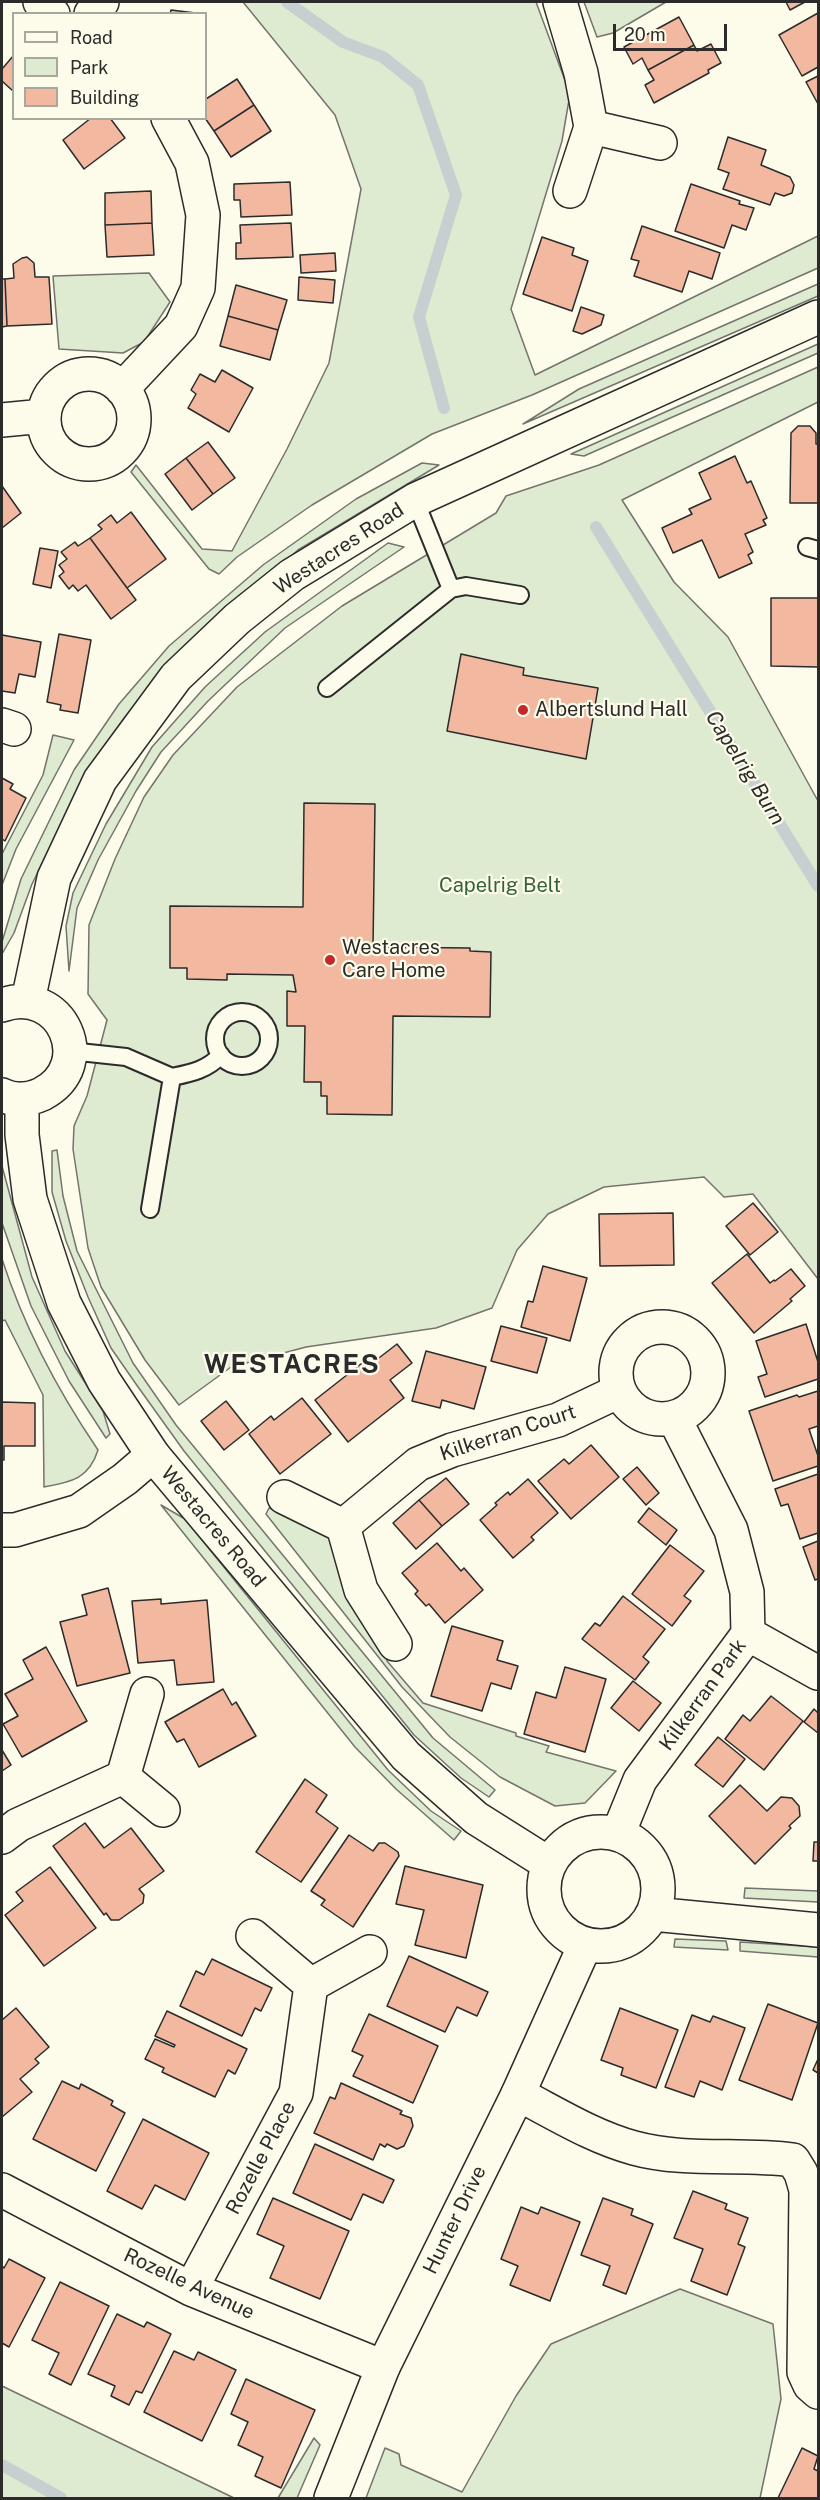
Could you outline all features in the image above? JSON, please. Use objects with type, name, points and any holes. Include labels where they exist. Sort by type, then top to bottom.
[{"type":"street","points":[[40,2],[52,12]]},
{"type":"street","points":[[560,2],[581,73],[591,127],[570,191]]},
{"type":"street","points":[[122,389],[181,326],[198,288],[203,215],[192,163],[169,120]]},
{"type":"street","points":[[591,127],[660,143]]},
{"type":"street","name":"Westacres Road","points":[[15,1003],[54,878],[100,780],[176,677],[237,619],[292,575],[415,500],[819,317]]},
{"type":"street","points":[[81,375],[96,375],[111,380],[122,389],[132,408],[132,430],[127,444],[117,454],[104,462],[90,464],[75,462],[62,456],[51,445],[45,431],[44,416],[47,401],[55,389],[67,380],[81,375]]},
{"type":"street","points":[[2,420],[44,416]]},
{"type":"street","points":[[12,1097],[36,1096],[50,1090],[64,1073],[70,1051],[69,1037],[62,1024],[47,1009],[15,1003]]},
{"type":"street","name":"Westacres Road","points":[[12,1097],[22,1135],[30,1199],[64,1303],[104,1381],[153,1455],[406,1756],[476,1818],[549,1864]]},
{"type":"street","points":[[655,1327],[669,1327],[684,1332],[696,1341],[705,1355],[708,1370],[707,1386],[700,1400],[689,1411],[674,1418],[648,1417],[636,1411],[619,1391],[616,1377],[621,1350],[630,1339],[642,1331],[655,1327]]},
{"type":"street","name":"Kilkerran Court","points":[[343,1526],[418,1464],[452,1450],[558,1420],[619,1391]]},
{"type":"street","name":"Kilkerran Park","points":[[618,1834],[640,1780],[748,1634],[747,1592],[731,1530],[674,1418]]},
{"type":"street","points":[[2,1530],[15,1530],[79,1511],[125,1479],[153,1455]]},
{"type":"street","points":[[284,1497],[343,1526],[361,1590],[395,1644]]},
{"type":"street","points":[[748,1634],[819,1673]]},
{"type":"street","points":[[2,1836],[18,1825],[123,1777],[147,1694]]},
{"type":"street","points":[[123,1777],[163,1810]]},
{"type":"street","points":[[605,1832],[618,1834],[633,1842],[646,1854],[654,1869],[658,1884],[653,1914],[641,1931],[624,1942],[605,1947],[585,1945],[569,1937],[555,1924],[546,1908],[543,1890],[549,1864],[561,1847],[579,1835],[605,1832]]},
{"type":"street","points":[[653,1914],[819,1930]]},
{"type":"street","points":[[253,1936],[311,1984],[369,1952]]},
{"type":"street","name":"Hunter Drive","points":[[331,2499],[382,2367],[518,2094],[585,1945]]},
{"type":"street","name":"Rozelle Place","points":[[191,2289],[296,2093],[311,1984]]},
{"type":"street","points":[[518,2094],[604,2138],[635,2148],[670,2154],[793,2160],[801,2173],[806,2190],[804,2372],[810,2385],[819,2392]]},
{"type":"street","name":"Rozelle Avenue","points":[[2,2190],[191,2289],[382,2367]]},
{"type":"lane","points":[[415,500],[451,589]]},
{"type":"lane","points":[[327,688],[451,589],[466,586],[520,595]]},
{"type":"lane","points":[[70,1051],[126,1057],[172,1077],[196,1072],[211,1065],[221,1055]]},
{"type":"lane","points":[[150,1209],[172,1077]]},
{"type":"green space","points":[[243,2],[536,2],[570,94],[562,141],[511,309],[535,375],[818,236],[818,268],[532,395],[432,434],[312,505],[237,557],[219,574],[209,569],[131,472],[136,465],[202,549],[232,551],[287,449],[329,363],[361,189],[335,115]]},
{"type":"green space","points":[[584,2],[666,2],[613,33],[597,37]]},
{"type":"green space","points":[[149,273],[170,302],[144,342],[123,353],[59,349],[53,276]]},
{"type":"green space","points":[[818,284],[818,296],[523,424],[579,389]]},
{"type":"green space","points":[[818,344],[818,353],[584,456],[571,454]]},
{"type":"green space","name":"Capelrig Belt","points":[[818,367],[818,402],[622,500],[674,582],[728,637],[818,801],[818,1279],[753,1194],[724,1197],[704,1177],[604,1187],[548,1214],[517,1250],[492,1308],[436,1328],[306,1347],[231,1367],[179,1405],[145,1360],[101,1287],[88,1248],[73,1149],[74,1126],[87,1096],[107,1020],[88,994],[89,925],[115,859],[144,797],[173,755],[237,687],[342,606],[496,513],[506,496],[599,465]]},
{"type":"green space","points":[[422,463],[439,465],[298,550],[167,665],[125,717],[90,766],[32,884],[14,933],[2,954],[2,942],[21,879],[74,770],[119,704],[169,646],[263,565],[356,499]]},
{"type":"green space","points":[[388,543],[404,547],[285,628],[208,701],[161,752],[136,791],[98,860],[77,908],[69,971],[66,926],[73,893],[106,824],[152,747],[205,687],[265,632]]},
{"type":"green space","points":[[53,735],[74,740],[16,849],[2,885],[2,854],[43,775]]},
{"type":"green space","points":[[57,1150],[63,1196],[77,1251],[133,1363],[176,1425],[433,1738],[495,1790],[489,1797],[461,1778],[414,1735],[184,1451],[111,1348],[66,1241],[52,1192],[52,1151]]},
{"type":"green space","points":[[2,1166],[32,1277],[65,1351],[103,1411],[110,1434],[106,1438],[69,1381],[31,1306],[2,1223]]},
{"type":"green space","points":[[2,1259],[31,1334],[43,1358],[69,1405],[98,1450],[90,1467],[71,1481],[44,1487],[43,1395],[5,1320],[2,1321]]},
{"type":"green space","points":[[161,1505],[185,1519],[388,1770],[431,1811],[461,1831],[454,1840],[396,1789],[355,1747]]},
{"type":"green space","points":[[269,1508],[330,1531],[382,1634],[387,1661],[423,1703],[549,1746],[546,1752],[616,1771],[585,1803],[555,1806],[500,1777],[450,1737],[402,1687],[266,1514]]},
{"type":"green space","points":[[745,1888],[818,1891],[818,1902],[744,1898]]},
{"type":"green space","points":[[675,1939],[726,1941],[728,1950],[674,1947]]},
{"type":"green space","points":[[740,1942],[818,1947],[818,1957],[740,1951]]},
{"type":"green space","points":[[680,2289],[773,2324],[781,2399],[760,2498],[366,2498],[385,2448],[399,2454],[401,2465],[462,2492],[516,2396],[551,2344]]},
{"type":"green space","points":[[2,2386],[234,2498],[2,2498]]},
{"type":"green space","points":[[314,2438],[320,2445],[297,2498],[278,2498]]},
{"type":"building","points":[[786,2],[805,2],[790,10]]},
{"type":"building","points":[[818,13],[818,67],[802,76],[779,35]]},
{"type":"building","points":[[679,17],[694,45],[648,70],[642,58],[633,64],[624,47]]},
{"type":"building","points":[[711,44],[721,63],[708,70],[709,73],[654,103],[645,85],[654,80],[648,70],[694,45],[697,51]]},
{"type":"building","points":[[12,57],[12,90],[2,81],[2,69]]},
{"type":"building","points":[[818,76],[818,104],[806,82]]},
{"type":"building","points":[[237,79],[254,105],[214,131],[206,120],[207,98]]},
{"type":"building","points":[[254,105],[271,131],[231,157],[214,131]]},
{"type":"building","points":[[88,120],[112,120],[125,138],[84,169],[63,140]]},
{"type":"building","points":[[728,137],[766,150],[761,165],[790,177],[794,185],[792,193],[784,196],[775,193],[770,205],[723,189],[729,173],[718,169]]},
{"type":"building","points":[[290,182],[292,215],[241,217],[240,200],[234,200],[234,184]]},
{"type":"building","points":[[691,184],[754,208],[746,230],[732,225],[724,248],[675,231]]},
{"type":"building","points":[[151,191],[152,223],[105,225],[105,193]]},
{"type":"building","points":[[152,223],[154,255],[107,257],[105,225]]},
{"type":"building","points":[[291,223],[293,257],[236,259],[236,243],[241,243],[240,225]]},
{"type":"building","points":[[642,226],[720,253],[712,279],[689,271],[682,292],[634,276],[639,261],[631,259]]},
{"type":"building","points":[[542,237],[574,248],[572,255],[588,261],[572,311],[523,294]]},
{"type":"building","points":[[335,253],[336,271],[301,273],[300,255]]},
{"type":"building","points":[[27,257],[34,263],[35,277],[49,277],[52,324],[7,326],[5,279],[14,278],[13,264]]},
{"type":"building","points":[[299,277],[335,280],[333,303],[298,300]]},
{"type":"building","points":[[2,279],[5,279],[7,326],[2,327]]},
{"type":"building","points":[[236,285],[287,300],[278,330],[228,316]]},
{"type":"building","points":[[581,307],[604,315],[601,325],[582,334],[573,331]]},
{"type":"building","points":[[228,316],[278,330],[270,360],[220,346]]},
{"type":"building","points":[[222,370],[253,388],[229,432],[188,408],[196,394],[191,390],[200,374],[215,382]]},
{"type":"building","points":[[798,426],[810,426],[816,433],[818,503],[790,503],[791,433]]},
{"type":"building","points":[[208,442],[235,478],[213,494],[186,458]]},
{"type":"building","points":[[735,456],[747,483],[751,481],[767,518],[763,520],[766,525],[745,534],[753,552],[748,555],[752,563],[719,578],[702,540],[673,553],[662,528],[692,514],[689,509],[711,499],[699,473]]},
{"type":"building","points":[[186,458],[213,494],[192,510],[165,474]]},
{"type":"building","points":[[2,486],[21,513],[2,528]]},
{"type":"building","points":[[131,512],[166,559],[127,588],[90,538],[102,529],[98,525],[111,515],[117,523]]},
{"type":"building","points":[[90,538],[136,600],[111,619],[86,585],[78,591],[73,585],[69,589],[59,576],[64,572],[59,565],[67,559],[61,552],[75,542],[78,546]]},
{"type":"building","points":[[40,548],[58,551],[51,588],[33,584]]},
{"type":"building","points":[[771,598],[818,598],[818,667],[771,666]]},
{"type":"building","points":[[59,634],[91,640],[78,713],[60,710],[61,705],[47,702]]},
{"type":"building","points":[[2,635],[41,642],[35,677],[19,674],[15,693],[2,691]]},
{"type":"building","name":"Albertslund Hall","points":[[461,654],[524,668],[523,675],[598,688],[586,759],[447,731]]},
{"type":"building","points":[[2,778],[13,784],[10,789],[26,798],[5,841],[2,839]]},
{"type":"building","name":"Westacres Care Home","points":[[304,803],[375,804],[373,947],[470,948],[470,951],[491,952],[490,1017],[393,1016],[392,1115],[327,1114],[327,1096],[321,1096],[321,1082],[304,1082],[305,1026],[287,1026],[287,991],[296,992],[293,975],[227,974],[227,980],[187,979],[187,968],[170,968],[170,906],[303,907]]},
{"type":"building","points":[[753,1203],[778,1232],[750,1255],[726,1226]]},
{"type":"building","points":[[673,1213],[674,1265],[600,1266],[599,1214]]},
{"type":"building","points":[[747,1254],[770,1283],[791,1269],[805,1286],[790,1299],[792,1301],[754,1333],[712,1283]]},
{"type":"building","points":[[543,1266],[587,1278],[570,1341],[521,1327],[528,1301],[533,1302]]},
{"type":"building","points":[[806,1324],[818,1362],[818,1379],[765,1397],[758,1377],[767,1374],[756,1341]]},
{"type":"building","points":[[501,1326],[547,1338],[537,1373],[491,1361]]},
{"type":"building","points":[[397,1344],[412,1363],[390,1380],[404,1398],[348,1442],[315,1400],[371,1356],[375,1361]]},
{"type":"building","points":[[426,1351],[486,1367],[474,1409],[442,1400],[440,1408],[412,1401]]},
{"type":"building","points":[[818,1391],[818,1426],[809,1429],[818,1456],[818,1466],[773,1481],[749,1411],[797,1395],[799,1397]]},
{"type":"building","points":[[302,1398],[331,1434],[280,1474],[249,1434],[271,1416],[274,1420]]},
{"type":"building","points":[[226,1401],[249,1430],[224,1450],[201,1421]]},
{"type":"building","points":[[2,1402],[35,1403],[35,1446],[4,1446],[4,1460],[2,1460]]},
{"type":"building","points":[[591,1445],[619,1477],[571,1519],[538,1481],[564,1459],[569,1464]]},
{"type":"building","points":[[637,1467],[659,1493],[646,1505],[623,1479]]},
{"type":"building","points":[[818,1474],[818,1533],[800,1539],[788,1504],[781,1506],[775,1489]]},
{"type":"building","points":[[446,1478],[469,1504],[442,1526],[419,1500]]},
{"type":"building","points":[[528,1479],[558,1513],[531,1537],[534,1540],[513,1558],[480,1520],[497,1505],[495,1503],[508,1492],[510,1495]]},
{"type":"building","points":[[419,1500],[442,1526],[416,1549],[393,1523]]},
{"type":"building","points":[[649,1508],[677,1530],[666,1545],[638,1522]]},
{"type":"building","points":[[818,1541],[818,1579],[815,1580],[803,1547]]},
{"type":"building","points":[[437,1543],[461,1571],[464,1568],[483,1590],[445,1623],[429,1604],[426,1606],[415,1594],[418,1591],[402,1573]]},
{"type":"building","points":[[670,1545],[704,1571],[684,1596],[691,1601],[672,1626],[632,1594]]},
{"type":"building","points":[[108,1588],[130,1673],[77,1686],[60,1622],[87,1615],[82,1595]]},
{"type":"building","points":[[623,1596],[665,1629],[643,1657],[649,1662],[635,1680],[582,1639],[595,1623],[600,1626]]},
{"type":"building","points":[[161,1599],[161,1604],[207,1600],[214,1682],[177,1685],[174,1660],[138,1663],[132,1601]]},
{"type":"building","points":[[452,1626],[503,1641],[497,1660],[518,1666],[511,1689],[491,1683],[482,1711],[431,1696]]},
{"type":"building","points":[[46,1647],[87,1721],[22,1757],[3,1724],[18,1716],[5,1694],[33,1679],[23,1660]]},
{"type":"building","points":[[565,1667],[606,1679],[585,1752],[524,1734],[536,1692],[556,1698]]},
{"type":"building","points":[[633,1681],[661,1703],[639,1731],[611,1708]]},
{"type":"building","points":[[223,1689],[232,1705],[236,1702],[256,1736],[199,1767],[184,1739],[177,1742],[165,1722]]},
{"type":"building","points":[[771,1696],[803,1721],[764,1770],[725,1739],[743,1715],[750,1721]]},
{"type":"building","points":[[814,1709],[818,1713],[818,1733],[804,1722]]},
{"type":"building","points":[[718,1737],[745,1759],[723,1787],[695,1765]]},
{"type":"building","points":[[2,1750],[11,1765],[2,1771]]},
{"type":"building","points":[[305,1779],[327,1795],[316,1812],[338,1828],[301,1882],[256,1852]]},
{"type":"building","points":[[740,1785],[767,1811],[781,1797],[792,1798],[799,1806],[800,1816],[789,1826],[791,1828],[755,1864],[709,1816]]},
{"type":"building","points":[[85,1823],[104,1848],[131,1828],[164,1871],[139,1889],[144,1895],[143,1903],[119,1920],[111,1920],[106,1913],[104,1915],[53,1846]]},
{"type":"building","points":[[349,1835],[373,1851],[379,1843],[385,1843],[398,1852],[399,1856],[353,1927],[321,1905],[325,1900],[311,1891]]},
{"type":"building","points":[[814,1842],[818,1842],[818,1861],[813,1861]]},
{"type":"building","points":[[405,1866],[483,1885],[466,1958],[415,1945],[424,1910],[396,1904]]},
{"type":"building","points":[[50,1867],[96,1928],[44,1966],[5,1915],[23,1901],[16,1892]]},
{"type":"building","points":[[409,1956],[488,1992],[477,2016],[457,2007],[445,2032],[387,2006]]},
{"type":"building","points":[[212,1959],[272,1988],[261,2011],[255,2008],[242,2036],[180,2006],[196,1971],[204,1975]]},
{"type":"building","points":[[768,2004],[818,2023],[792,2100],[739,2080]]},
{"type":"building","points":[[16,2008],[49,2047],[35,2059],[39,2063],[20,2079],[32,2092],[2,2117],[2,2020]]},
{"type":"building","points":[[620,2008],[678,2030],[656,2088],[621,2075],[623,2068],[601,2060]]},
{"type":"building","points":[[167,2011],[247,2049],[235,2074],[228,2070],[215,2097],[162,2072],[164,2068],[145,2059],[155,2039],[174,2047],[175,2045],[155,2036]]},
{"type":"building","points":[[369,2014],[438,2046],[413,2103],[353,2076],[363,2056],[352,2051]]},
{"type":"building","points":[[692,2015],[710,2022],[713,2016],[745,2028],[722,2090],[700,2081],[694,2097],[665,2087]]},
{"type":"building","points":[[818,2059],[818,2073],[813,2070]]},
{"type":"building","points":[[62,2081],[79,2089],[81,2084],[113,2101],[111,2105],[125,2113],[96,2171],[33,2139]]},
{"type":"building","points":[[341,2083],[402,2111],[400,2114],[411,2118],[413,2126],[404,2146],[397,2149],[387,2144],[385,2147],[380,2144],[373,2160],[314,2133],[330,2097],[335,2099]]},
{"type":"building","points":[[143,2119],[209,2153],[185,2200],[155,2185],[142,2209],[107,2191]]},
{"type":"building","points":[[315,2144],[394,2180],[383,2203],[363,2194],[351,2220],[293,2193]]},
{"type":"building","points":[[693,2191],[727,2204],[725,2209],[748,2218],[738,2244],[745,2247],[727,2295],[691,2281],[703,2249],[674,2238]]},
{"type":"building","points":[[273,2198],[349,2231],[320,2299],[270,2278],[284,2246],[257,2234]]},
{"type":"building","points":[[603,2198],[633,2209],[631,2215],[653,2224],[626,2294],[603,2285],[610,2266],[581,2255]]},
{"type":"building","points":[[521,2207],[538,2214],[541,2207],[580,2222],[550,2301],[510,2285],[518,2266],[501,2259]]},
{"type":"building","points":[[9,2259],[45,2278],[9,2347],[2,2343],[2,2266],[4,2268]]},
{"type":"building","points":[[60,2282],[109,2306],[71,2385],[49,2374],[59,2353],[32,2340]]},
{"type":"building","points":[[117,2314],[144,2327],[147,2322],[171,2334],[142,2393],[136,2391],[129,2405],[111,2396],[115,2386],[88,2374]]},
{"type":"building","points":[[174,2351],[194,2360],[198,2352],[236,2370],[202,2441],[144,2412]]},
{"type":"building","points":[[246,2379],[315,2410],[281,2488],[255,2476],[263,2457],[238,2445],[248,2422],[231,2414]]},
{"type":"building","points":[[802,2448],[818,2456],[814,2469],[818,2471],[818,2498],[778,2498]]},
{"type":"waterway","name":"Capelrig Burn","points":[[287,2],[343,42],[383,57],[418,85],[456,195],[419,317],[444,408]]},
{"type":"waterway","name":"Capelrig Burn","points":[[596,527],[818,886]]},
{"type":"waterway","points":[[2,2465],[61,2498]]},
{"type":"place","name":"Albertslund Hall","points":[[523,710]]},
{"type":"place","name":"Westacres Care Home","points":[[330,960]]},
{"type":"district","name":"WESTACRES","points":[[292,1365]]}]
